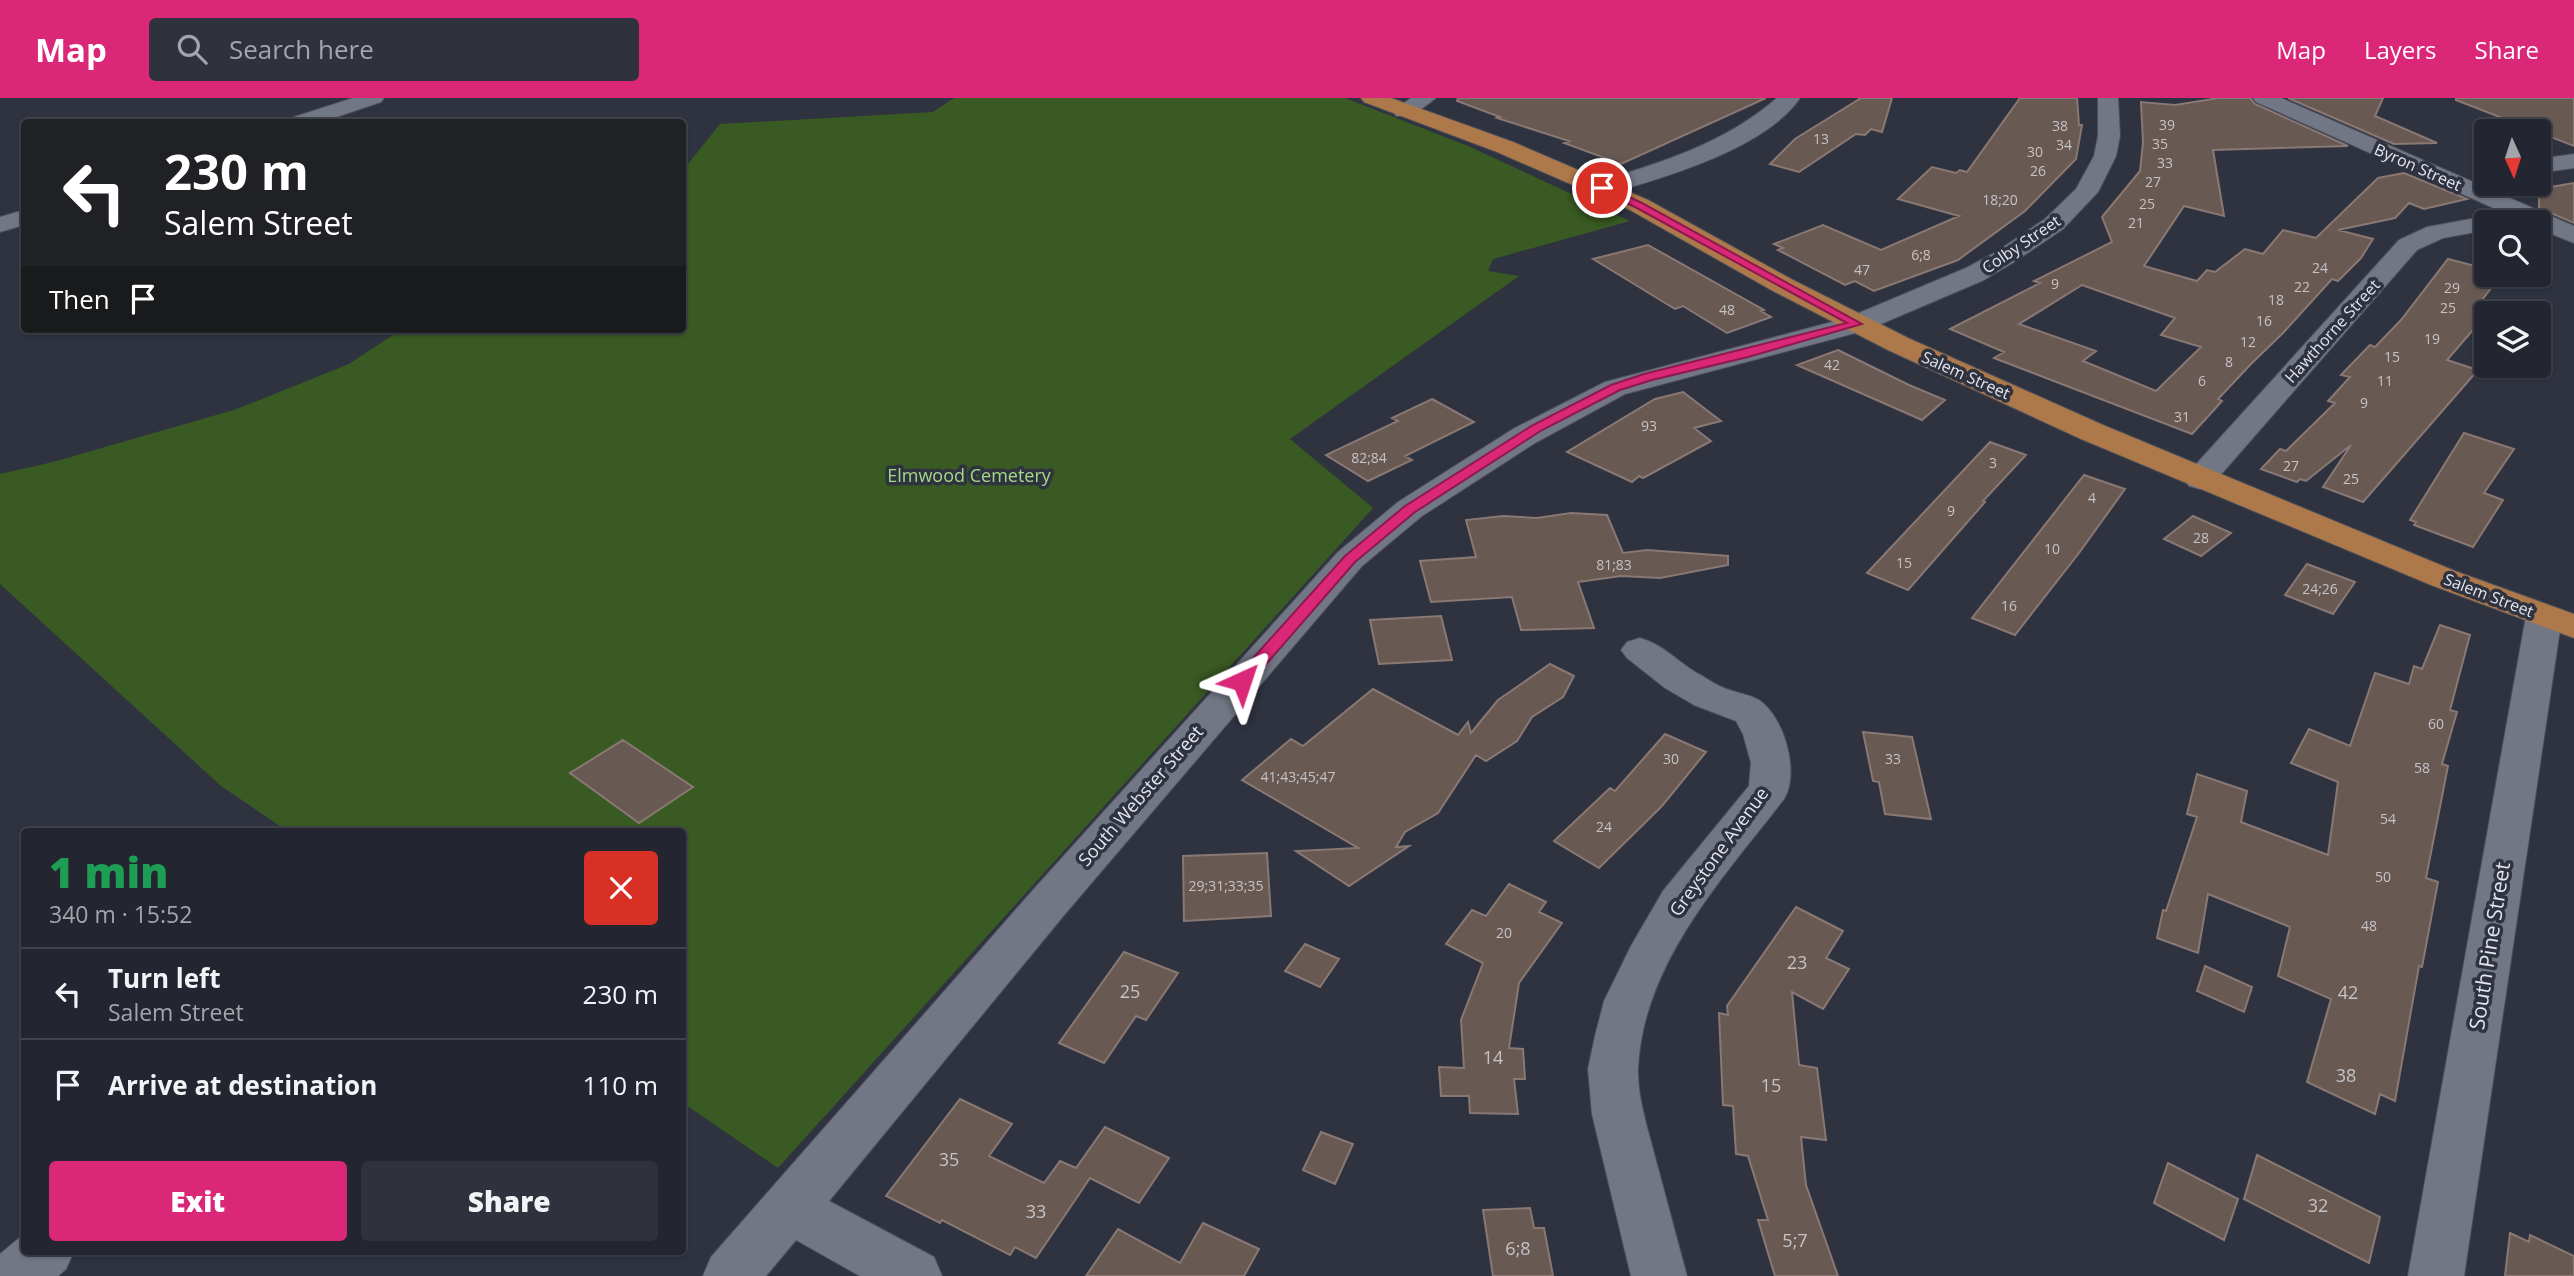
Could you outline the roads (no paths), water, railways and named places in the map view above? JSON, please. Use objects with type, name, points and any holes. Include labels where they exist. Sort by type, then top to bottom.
[{"type":"main road","name":"Salem Street","points":[[1371,98],[1415,104],[1505,147],[1639,205],[1857,324],[2200,479],[2443,578],[2559,621]]},
{"type":"street","points":[[311,119],[374,98]]},
{"type":"street","points":[[1602,188],[1723,147],[1751,132],[1790,98]]},
{"type":"street","name":"Colby Street","points":[[1857,324],[1975,274],[2031,240],[2069,211],[2086,192],[2105,156],[2109,136],[2108,98]]},
{"type":"street","name":"Byron Street","points":[[2263,98],[2516,210]]},
{"type":"street","points":[[2552,165],[2574,162]]},
{"type":"street","points":[[2448,180],[2474,176]]},
{"type":"street","points":[[0,225],[21,218]]},
{"type":"street","name":"Hawthorne Street","points":[[2200,479],[2409,245],[2435,232],[2474,225]]},
{"type":"street","name":"Byron Street","points":[[2551,225],[2574,235]]},
{"type":"street","name":"South Webster Street","points":[[732,1276],[1049,902],[1350,559],[1410,509],[1533,430],[1615,388],[1857,324]]},
{"type":"street","name":"South Pine Street","points":[[2436,1276],[2559,621]]},
{"type":"street","name":"Greystone Avenue","points":[[1640,650],[1708,696],[1750,712],[1763,734],[1771,763],[1769,789],[1679,903],[1647,959],[1628,1001],[1619,1036],[1613,1069],[1618,1114],[1659,1276]]},
{"type":"street","points":[[790,1208],[914,1276]]},
{"type":"street","points":[[16,1276],[41,1255]]},
{"type":"park label","name":"Elmwood Cemetery","points":[[969,476]]}]
